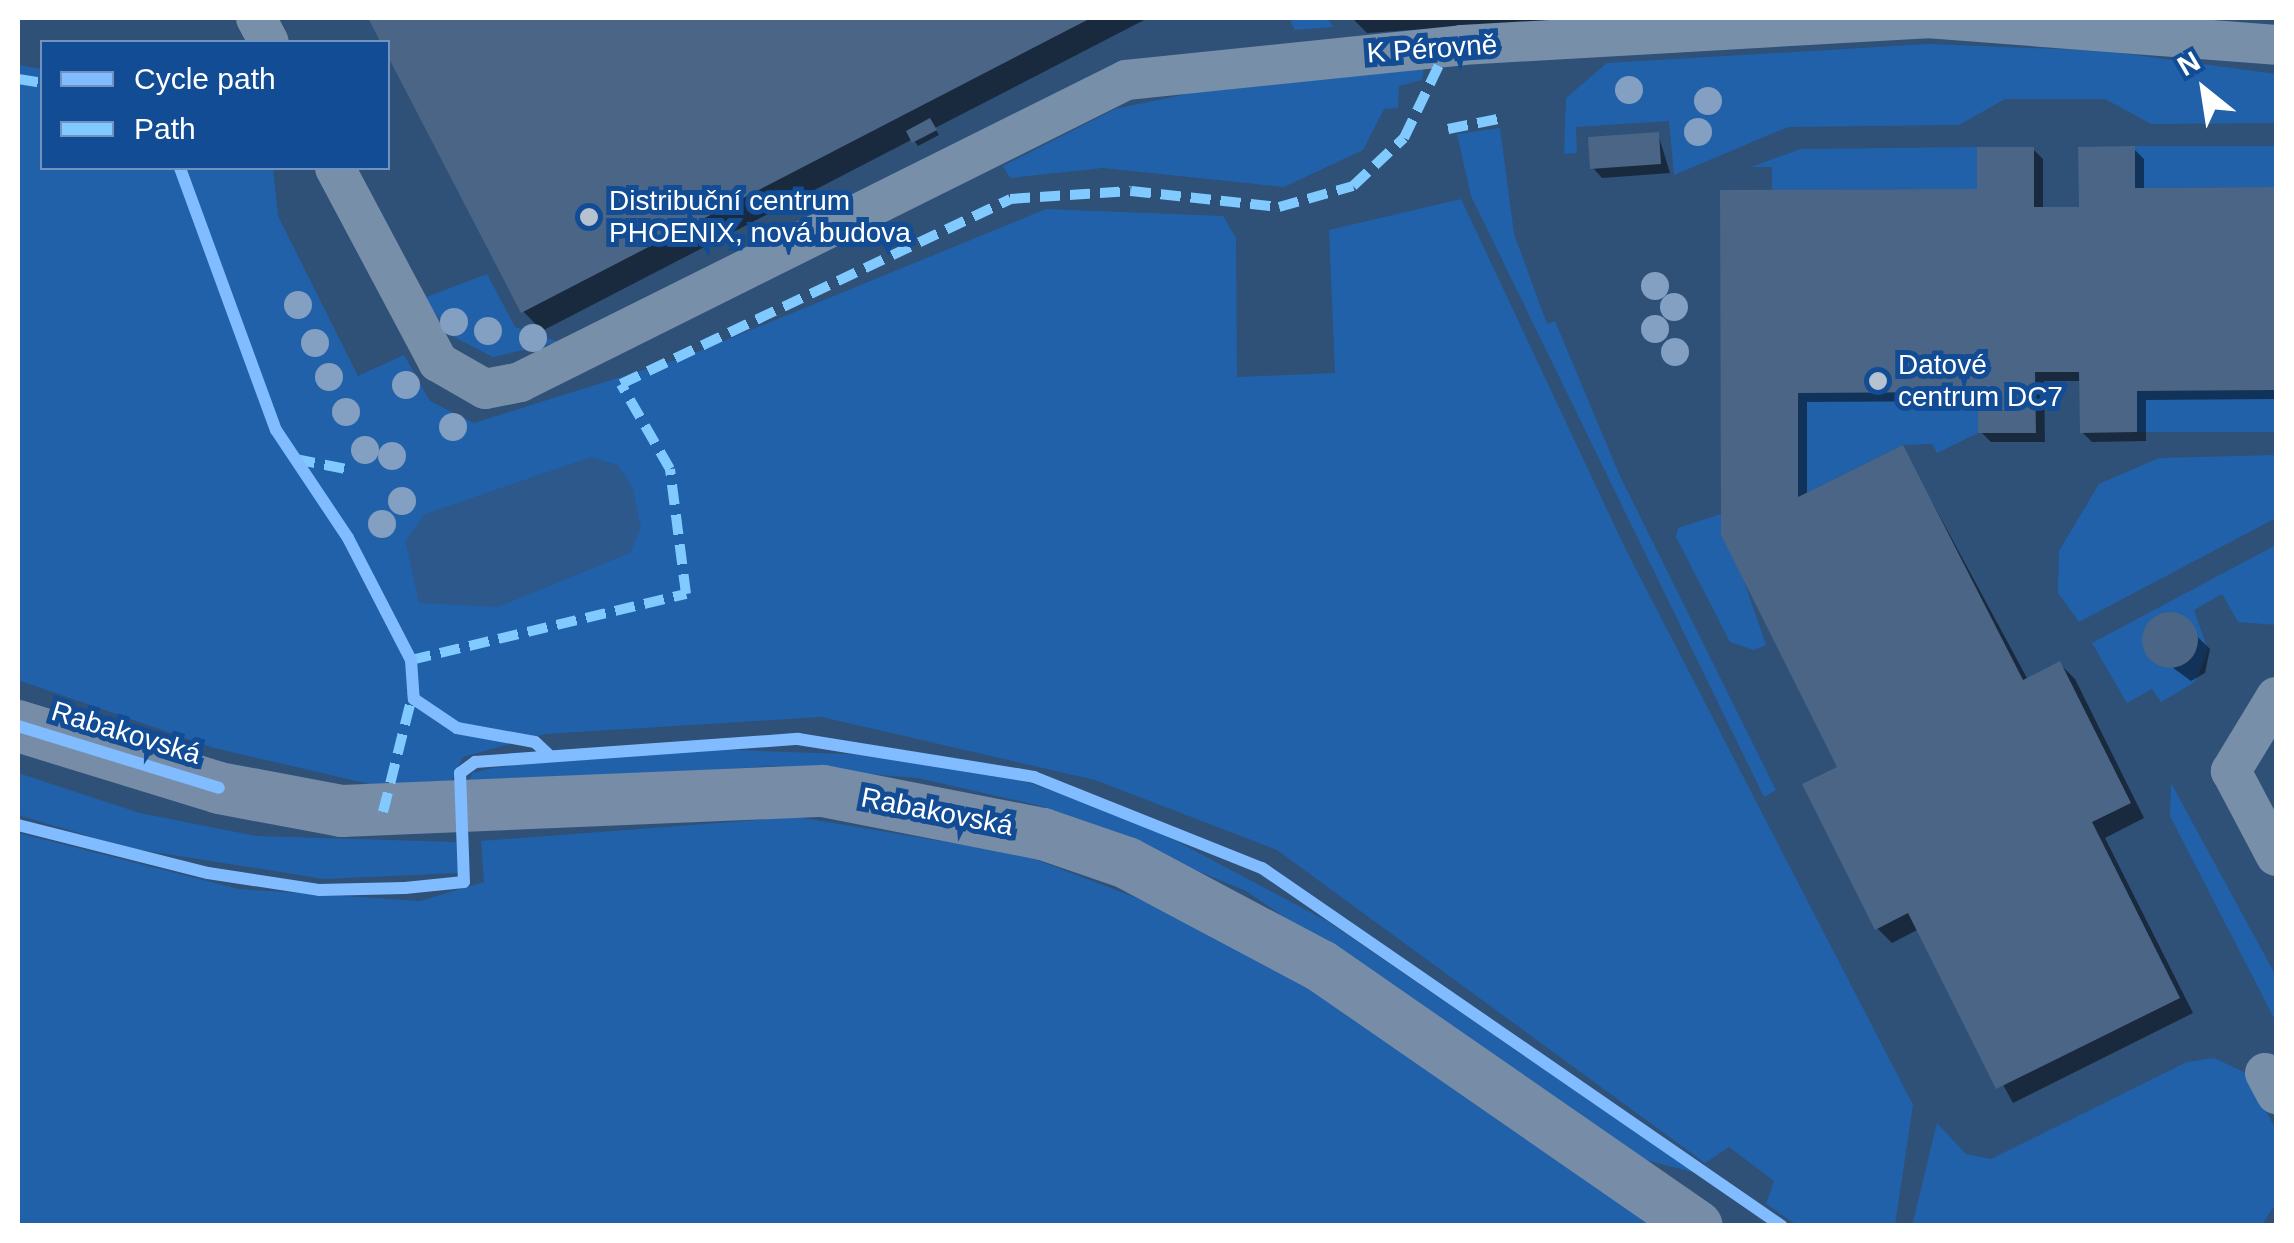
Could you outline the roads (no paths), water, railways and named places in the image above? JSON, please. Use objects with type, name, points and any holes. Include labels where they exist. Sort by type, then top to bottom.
[{"type":"main road","name":"Rabakovská","points":[[18,726],[219,788],[342,810],[462,813],[677,793],[824,791],[1044,834],[1144,871],[1322,966],[1697,1226]]},
{"type":"street","points":[[256,18],[269,40]]},
{"type":"street","name":"K Pérovně","points":[[336,170],[438,362],[484,390],[520,382],[1126,80],[1185,69],[1927,18],[2026,22],[2276,43]]},
{"type":"street","points":[[2264,18],[2276,43]]},
{"type":"street","points":[[2276,697],[2231,771],[2276,856]]},
{"type":"place","name":"Distribuční centrum PHOENIX, nová budova","points":[[589,217]]},
{"type":"place","name":"Datové centrum DC7","points":[[1878,381]]}]
